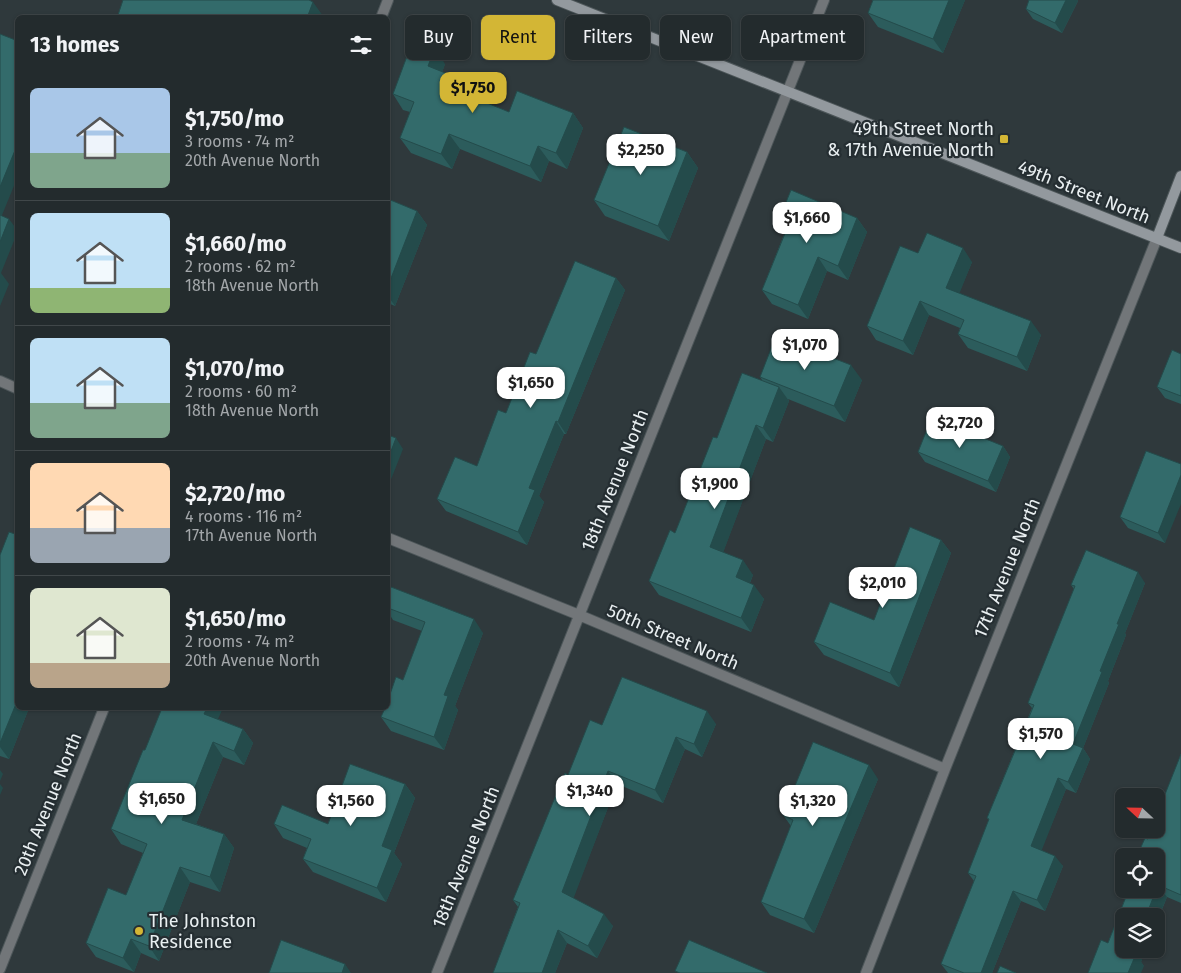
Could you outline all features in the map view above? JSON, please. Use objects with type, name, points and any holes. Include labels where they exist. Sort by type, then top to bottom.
[{"type":"main road","name":"49th Street North","points":[[557,0],[1181,248]]},
{"type":"main road","name":"17th Avenue North","points":[[1157,238],[1181,176]]},
{"type":"street","points":[[382,15],[388,0]]},
{"type":"street","name":"18th Avenue North","points":[[437,973],[824,0]]},
{"type":"street","name":"17th Avenue North","points":[[866,973],[945,769],[1157,238]]},
{"type":"street","points":[[0,381],[15,387]]},
{"type":"street","name":"50th Street North","points":[[390,539],[579,615],[945,769]]},
{"type":"street","name":"20th Avenue North","points":[[0,969],[103,710]]},
{"type":"building","points":[[123,0],[309,0],[313,2],[308,15],[118,15]]},
{"type":"building","points":[[873,0],[949,0],[933,39],[868,13]]},
{"type":"building","points":[[1029,0],[1066,0],[1055,23],[1026,9]]},
{"type":"building","points":[[0,34],[15,40],[15,150],[0,187]]},
{"type":"building","points":[[406,60],[430,60],[428,66],[470,83],[465,94],[509,112],[517,91],[573,113],[556,153],[538,146],[530,166],[449,134],[441,154],[400,138],[414,102],[393,94]]},
{"type":"building","points":[[624,127],[687,152],[658,226],[594,200]]},
{"type":"building","points":[[791,190],[857,218],[838,266],[818,257],[798,305],[762,290],[788,226],[778,222]]},
{"type":"building","points":[[390,200],[417,211],[390,281]]},
{"type":"building","points":[[0,215],[9,219],[0,242]]},
{"type":"building","points":[[927,233],[963,248],[946,288],[1031,321],[1017,357],[958,334],[964,320],[920,301],[903,341],[867,326],[900,246],[918,253]]},
{"type":"building","points":[[575,261],[616,278],[558,422],[556,421],[529,488],[535,490],[518,532],[437,499],[455,457],[477,466],[498,410],[506,413],[530,352],[536,354]]},
{"type":"building","points":[[776,336],[851,365],[834,406],[760,377]]},
{"type":"building","points":[[1172,350],[1181,354],[1181,396],[1157,387]]},
{"type":"building","points":[[742,373],[779,387],[763,428],[756,425],[710,547],[743,560],[736,577],[754,585],[741,618],[649,581],[670,530],[675,533],[713,437],[717,438]]},
{"type":"building","points":[[932,417],[1003,446],[988,481],[918,452]]},
{"type":"building","points":[[390,436],[396,438],[390,454]]},
{"type":"building","points":[[1146,451],[1181,464],[1181,475],[1158,533],[1120,517]]},
{"type":"building","points":[[910,527],[941,540],[890,673],[814,642],[830,602],[874,620]]},
{"type":"building","points":[[9,532],[15,534],[15,706],[0,743],[0,555]]},
{"type":"building","points":[[1086,550],[1138,572],[1100,671],[1102,672],[1073,744],[1083,748],[1068,782],[1058,778],[1031,846],[1055,856],[1037,900],[1013,891],[981,973],[964,973],[941,964],[976,876],[968,873],[989,819],[987,818],[1034,705],[1028,703],[1075,586],[1071,585]]},
{"type":"building","points":[[391,587],[474,619],[444,695],[448,696],[434,737],[381,717],[384,710],[390,710],[390,694],[396,677],[403,680],[425,622],[390,609]]},
{"type":"building","points":[[622,677],[707,711],[694,744],[676,737],[655,790],[608,771],[562,892],[604,914],[588,946],[558,930],[542,973],[493,973],[520,903],[513,900],[565,773],[568,775],[590,720],[602,725]]},
{"type":"building","points":[[161,710],[206,710],[204,714],[243,729],[234,751],[213,742],[182,820],[224,834],[210,877],[180,867],[149,946],[131,939],[123,958],[86,943],[108,888],[126,895],[147,844],[111,829],[143,750],[145,750]]},
{"type":"building","points":[[813,742],[869,765],[804,919],[761,902],[793,820],[783,815]]},
{"type":"building","points":[[1181,754],[1181,895],[1165,888],[1165,848],[1141,848],[1145,838],[1165,838],[1165,794]]},
{"type":"building","points":[[350,764],[405,784],[382,846],[392,850],[377,888],[303,859],[311,839],[274,824],[282,805],[328,824]]},
{"type":"building","points":[[1126,898],[1153,898],[1149,908],[1122,908]]},
{"type":"building","points":[[1115,925],[1115,958],[1134,958],[1128,973],[1088,973],[1101,940],[1108,943]]},
{"type":"building","points":[[281,940],[345,964],[342,973],[269,973]]},
{"type":"building","points":[[689,940],[767,973],[680,973],[675,971]]},
{"type":"building","points":[[1000,966],[1016,973],[997,973]]},
{"type":"place","name":"49th Street North & 17th Avenue North","points":[[1004,139]]},
{"type":"place","name":"The Johnston Residence","points":[[139,931]]}]
